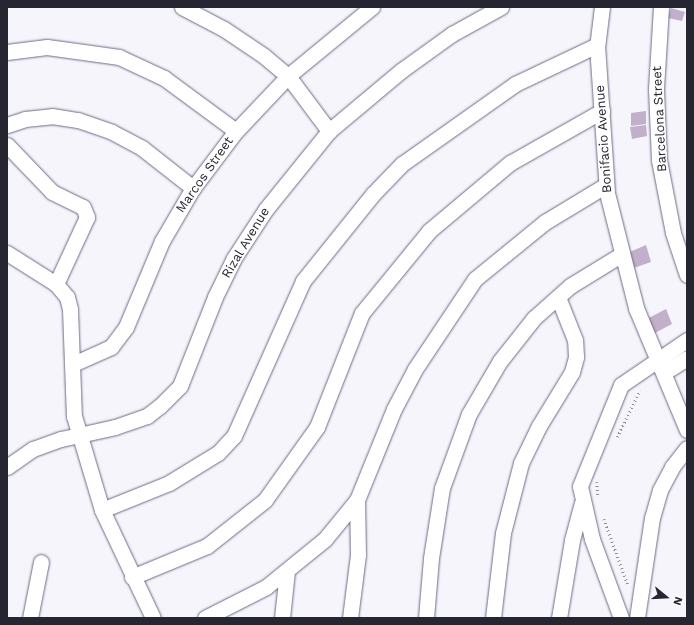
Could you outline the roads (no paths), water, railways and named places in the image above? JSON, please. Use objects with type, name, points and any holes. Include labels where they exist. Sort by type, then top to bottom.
[{"type":"street","points":[[182,7],[224,29],[264,56],[288,76],[329,131]]},
{"type":"street","name":"Marcos Street","points":[[73,364],[111,347],[126,327],[162,240],[193,188],[236,132],[288,76],[372,7]]},
{"type":"street","name":"Rizal Avenue","points":[[7,467],[33,449],[79,435],[115,427],[147,416],[180,386],[215,297],[234,258],[266,209],[329,131],[402,70],[452,34],[501,7]]},
{"type":"street","name":"Bonifacio Avenue","points":[[602,7],[597,45],[606,185],[636,308],[665,372],[687,430]]},
{"type":"street","name":"Barcelona Street","points":[[661,7],[656,89],[659,160],[673,233],[687,275]]},
{"type":"street","points":[[102,510],[169,484],[218,453],[234,436],[303,281],[373,194],[402,164],[515,84],[597,45]]},
{"type":"street","points":[[7,52],[47,47],[119,57],[164,78],[236,132]]},
{"type":"street","points":[[132,577],[207,546],[265,500],[317,427],[362,313],[429,231],[510,163],[602,111]]},
{"type":"street","points":[[7,125],[25,119],[52,116],[78,120],[112,132],[142,148],[193,188]]},
{"type":"street","points":[[7,145],[52,192],[82,207],[87,217],[56,284]]},
{"type":"street","points":[[205,618],[266,587],[325,538],[357,500],[394,409],[415,369],[475,279],[545,222],[606,185]]},
{"type":"street","points":[[7,253],[56,284],[67,297],[70,308],[73,364],[73,410],[79,435],[102,510],[132,577],[153,618]]},
{"type":"street","points":[[426,618],[431,558],[442,488],[468,414],[500,361],[534,318],[570,286],[622,254]]},
{"type":"street","points":[[493,618],[503,533],[521,464],[539,426],[572,372],[576,357],[575,340],[558,297]]},
{"type":"street","points":[[621,618],[604,575],[582,503],[580,486],[585,468],[621,385],[658,358],[687,340]]},
{"type":"street","points":[[665,372],[687,358]]},
{"type":"street","points":[[637,618],[652,518],[660,490],[672,467],[687,448]]},
{"type":"street","points":[[350,618],[358,555],[357,500]]},
{"type":"street","points":[[559,618],[572,540],[582,503]]},
{"type":"street","points":[[30,618],[41,562]]},
{"type":"street","points":[[282,618],[287,571]]}]
